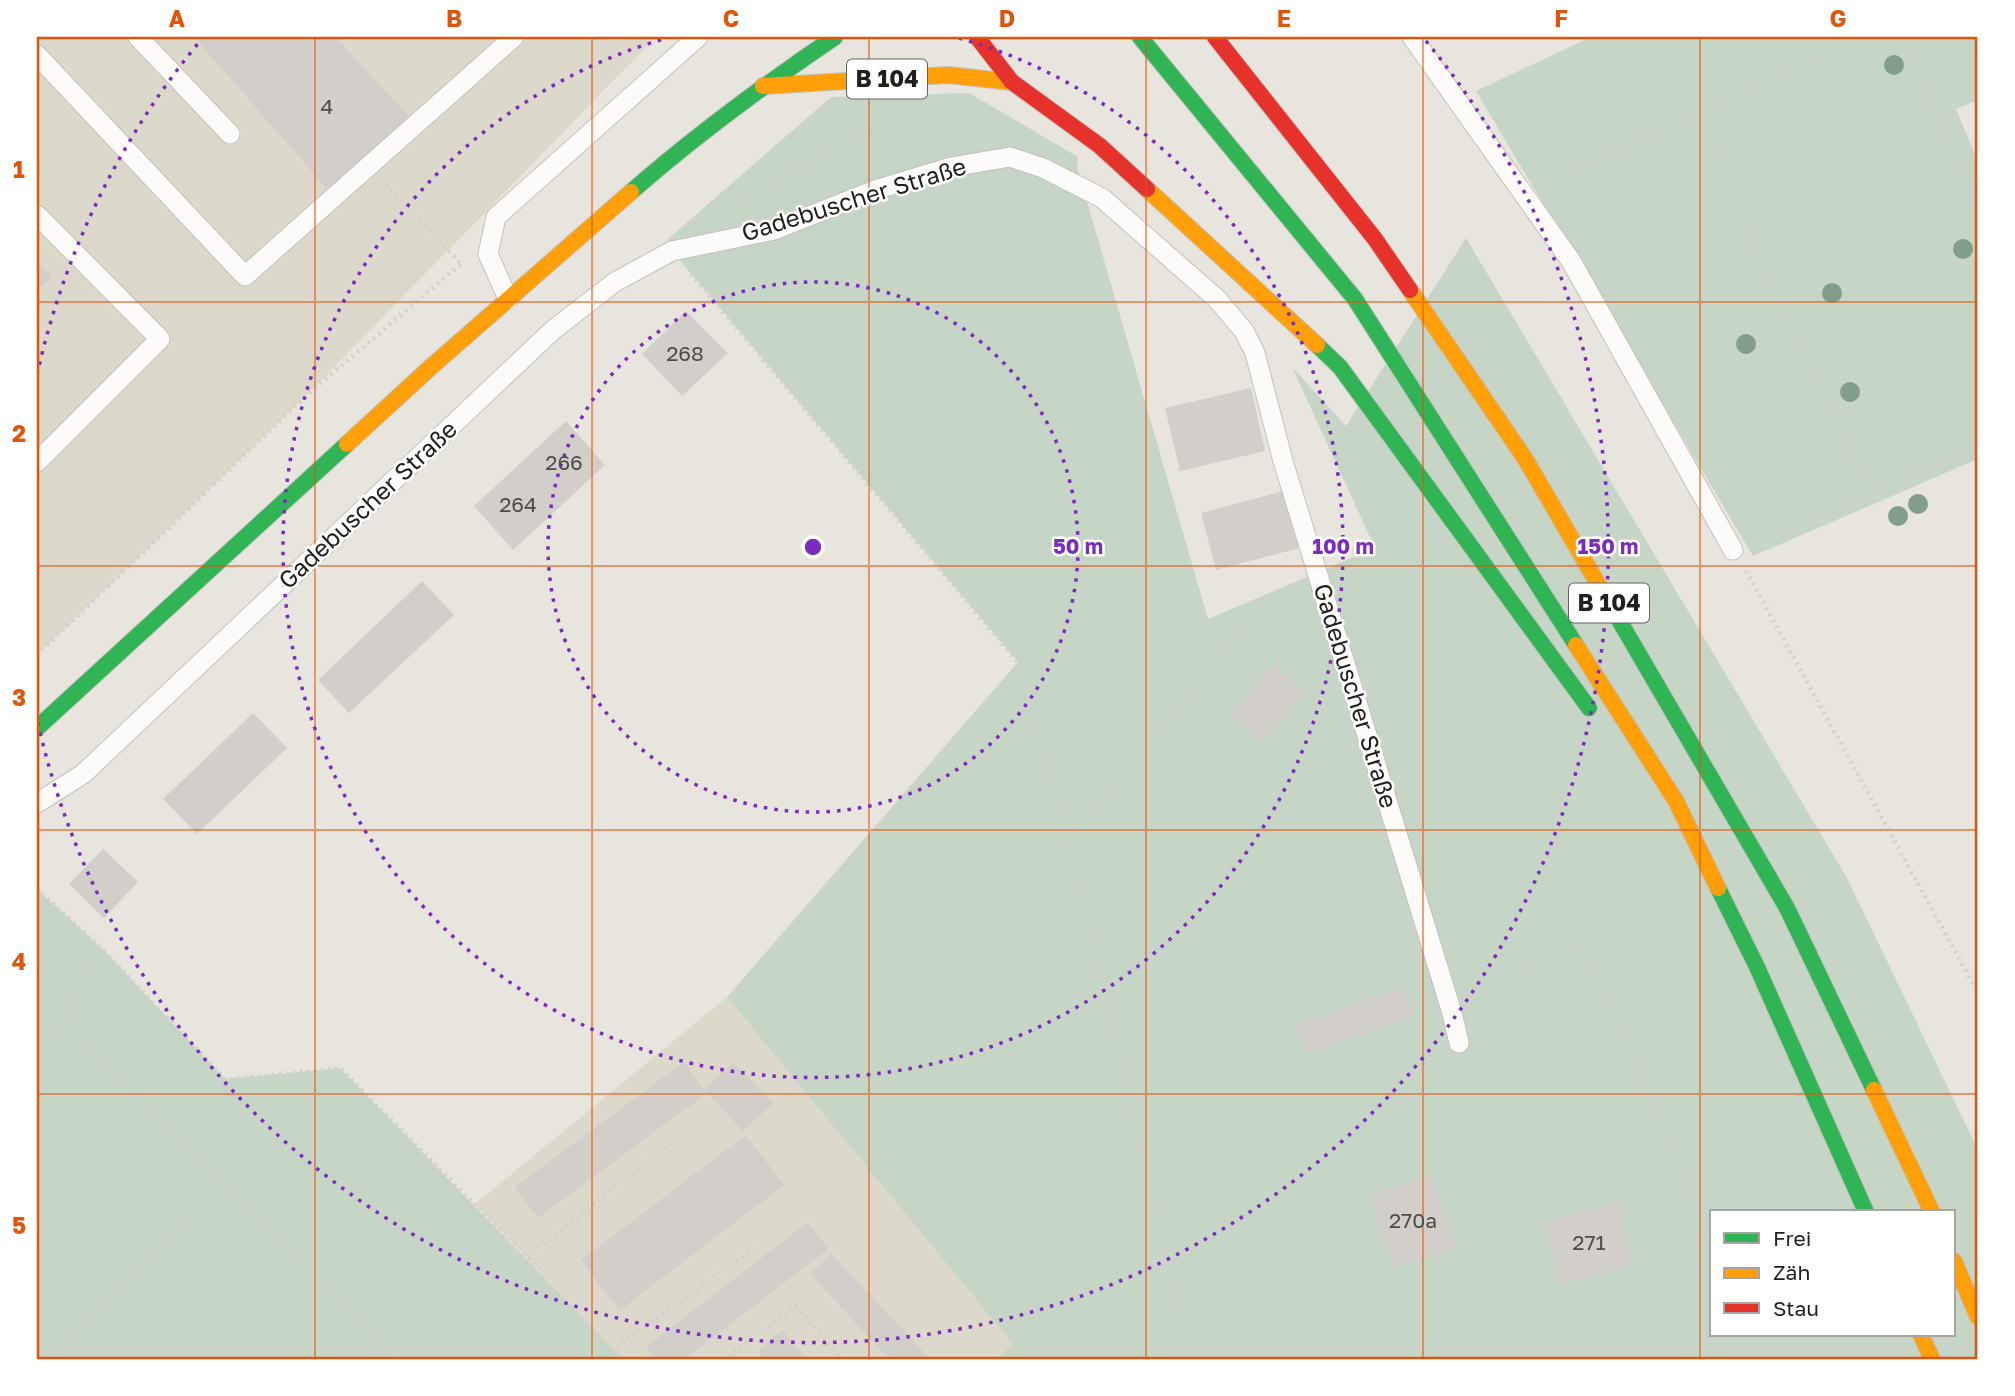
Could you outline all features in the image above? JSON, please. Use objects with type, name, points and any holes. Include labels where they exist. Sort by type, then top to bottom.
[{"type":"main road","name":"B 104","points":[[763,86],[835,37]]},
{"type":"main road","name":"B 104","points":[[977,37],[1012,82],[1100,146],[1340,367],[1597,719]]},
{"type":"main road","name":"B 104","points":[[1140,37],[1355,299],[1676,801],[1757,967],[1865,1210]]},
{"type":"main road","name":"B 104","points":[[1215,37],[1376,239],[1526,460],[1787,908],[1931,1210]]},
{"type":"main road","name":"B 104","points":[[763,86],[948,75],[1012,82]]},
{"type":"main road","points":[[37,728],[432,366],[664,163],[763,86]]},
{"type":"main road","name":"B 104","points":[[1631,758],[1676,801]]},
{"type":"main road","points":[[1955,1263],[1978,1317]]},
{"type":"main road","points":[[1921,1336],[1932,1359]]},
{"type":"lane","points":[[138,37],[230,134]]},
{"type":"lane","points":[[37,55],[245,276],[514,37]]},
{"type":"lane","points":[[508,299],[488,254],[496,217],[698,37]]},
{"type":"lane","points":[[1412,37],[1571,261],[1732,550]]},
{"type":"lane","name":"Gadebuscher Straße","points":[[37,803],[83,774],[553,330],[615,282],[672,251],[774,229],[875,190],[939,171],[1010,157],[1043,168],[1102,198],[1217,299],[1244,331],[1255,353],[1283,461],[1459,1043]]},
{"type":"lane","points":[[37,215],[160,340],[37,462]]},
{"type":"path","points":[[1524,194],[1696,113],[1871,37]]},
{"type":"path","points":[[1903,37],[1978,209]]},
{"type":"path","points":[[1696,113],[1869,497]]},
{"type":"path","points":[[723,211],[897,115]]},
{"type":"path","points":[[368,166],[460,262]]},
{"type":"path","points":[[672,251],[1018,663],[1069,836],[1190,1359]]},
{"type":"path","points":[[37,655],[307,395],[460,262],[488,254]]},
{"type":"path","points":[[1978,445],[1869,497],[1732,550],[1978,993]]},
{"type":"path","points":[[1069,836],[1255,617]]},
{"type":"path","points":[[37,889],[103,949],[225,1079],[341,1068],[527,1257],[618,1359]]},
{"type":"path","points":[[1452,1013],[1499,974],[1584,945],[1710,1237]]},
{"type":"path","points":[[37,1047],[65,1021],[103,949]]},
{"type":"path","points":[[65,1021],[396,1359]]},
{"type":"path","points":[[527,1257],[673,1141]]},
{"type":"path","points":[[43,1359],[228,1187]]},
{"type":"path","points":[[611,1351],[757,1245]]},
{"type":"path","points":[[722,1359],[796,1306],[842,1359]]},
{"type":"path","points":[[1745,1336],[1745,1359]]},
{"type":"path","points":[[374,1359],[386,1349]]},
{"type":"shaded area","points":[[37,37],[656,37],[307,395],[37,655]]},
{"type":"shaded area","points":[[727,997],[1014,1344],[997,1359],[624,1359],[475,1204]]},
{"type":"green space","points":[[1591,37],[1978,37],[1978,100],[1956,109],[1978,162],[1978,459],[1753,556],[1476,91]]},
{"type":"green space","points":[[969,93],[1078,157],[1077,167],[1208,619],[1375,548],[1292,367],[1346,426],[1466,238],[1847,878],[1978,1150],[1978,1359],[997,1359],[1013,1344],[727,997],[1018,662],[672,251],[668,239],[831,97]]},
{"type":"green space","points":[[37,889],[103,949],[225,1079],[340,1068],[624,1359],[37,1359]]},
{"type":"building","points":[[194,37],[336,37],[409,117],[327,189]]},
{"type":"building","points":[[37,262],[52,277],[37,291]]},
{"type":"building","points":[[686,311],[728,353],[682,396],[642,354]]},
{"type":"building","points":[[1251,388],[1265,451],[1180,471],[1165,408]]},
{"type":"building","points":[[566,421],[605,465],[513,550],[474,506]]},
{"type":"building","points":[[1287,490],[1303,547],[1216,570],[1201,513]]},
{"type":"building","points":[[422,581],[454,615],[349,713],[318,680]]},
{"type":"building","points":[[1273,665],[1305,693],[1261,742],[1231,715]]},
{"type":"building","points":[[253,713],[287,748],[197,834],[163,799]]},
{"type":"building","points":[[103,849],[138,882],[104,918],[69,884]]},
{"type":"building","points":[[1403,988],[1413,1016],[1306,1054],[1296,1025]]},
{"type":"building","points":[[684,1062],[704,1090],[734,1062],[773,1103],[743,1131],[707,1093],[538,1218],[515,1187]]},
{"type":"building","points":[[746,1135],[784,1185],[619,1311],[581,1260]]},
{"type":"building","points":[[1432,1175],[1455,1248],[1393,1268],[1370,1195]]},
{"type":"building","points":[[1618,1203],[1633,1265],[1560,1284],[1544,1222]]},
{"type":"building","points":[[808,1222],[828,1249],[685,1359],[654,1359],[646,1347]]},
{"type":"building","points":[[832,1254],[930,1359],[889,1359],[810,1274]]},
{"type":"building","points":[[782,1330],[807,1359],[765,1359],[758,1351]]},
{"type":"traffic: fast","points":[[631,192],[730,112],[835,37]]},
{"type":"traffic: fast","points":[[1140,37],[1355,299],[1576,645]]},
{"type":"traffic: fast","points":[[1317,345],[1340,367],[1589,708]]},
{"type":"traffic: fast","points":[[37,728],[347,444]]},
{"type":"traffic: fast","points":[[1612,608],[1787,908],[1874,1090]]},
{"type":"traffic: fast","points":[[1718,888],[1757,967],[1865,1210]]},
{"type":"traffic: slow","points":[[763,86],[948,75],[1012,82]]},
{"type":"traffic: slow","points":[[1147,189],[1317,345]]},
{"type":"traffic: slow","points":[[347,444],[631,192]]},
{"type":"traffic: slow","points":[[1410,290],[1526,460],[1612,608]]},
{"type":"traffic: slow","points":[[1576,645],[1676,801],[1718,888]]},
{"type":"traffic: slow","points":[[1874,1090],[1931,1210]]},
{"type":"traffic: slow","points":[[1955,1263],[1978,1317]]},
{"type":"traffic: slow","points":[[1921,1336],[1932,1359]]},
{"type":"traffic: jam","points":[[977,37],[1012,82],[1100,146],[1147,189]]},
{"type":"traffic: jam","points":[[1215,37],[1375,239],[1410,290]]}]
